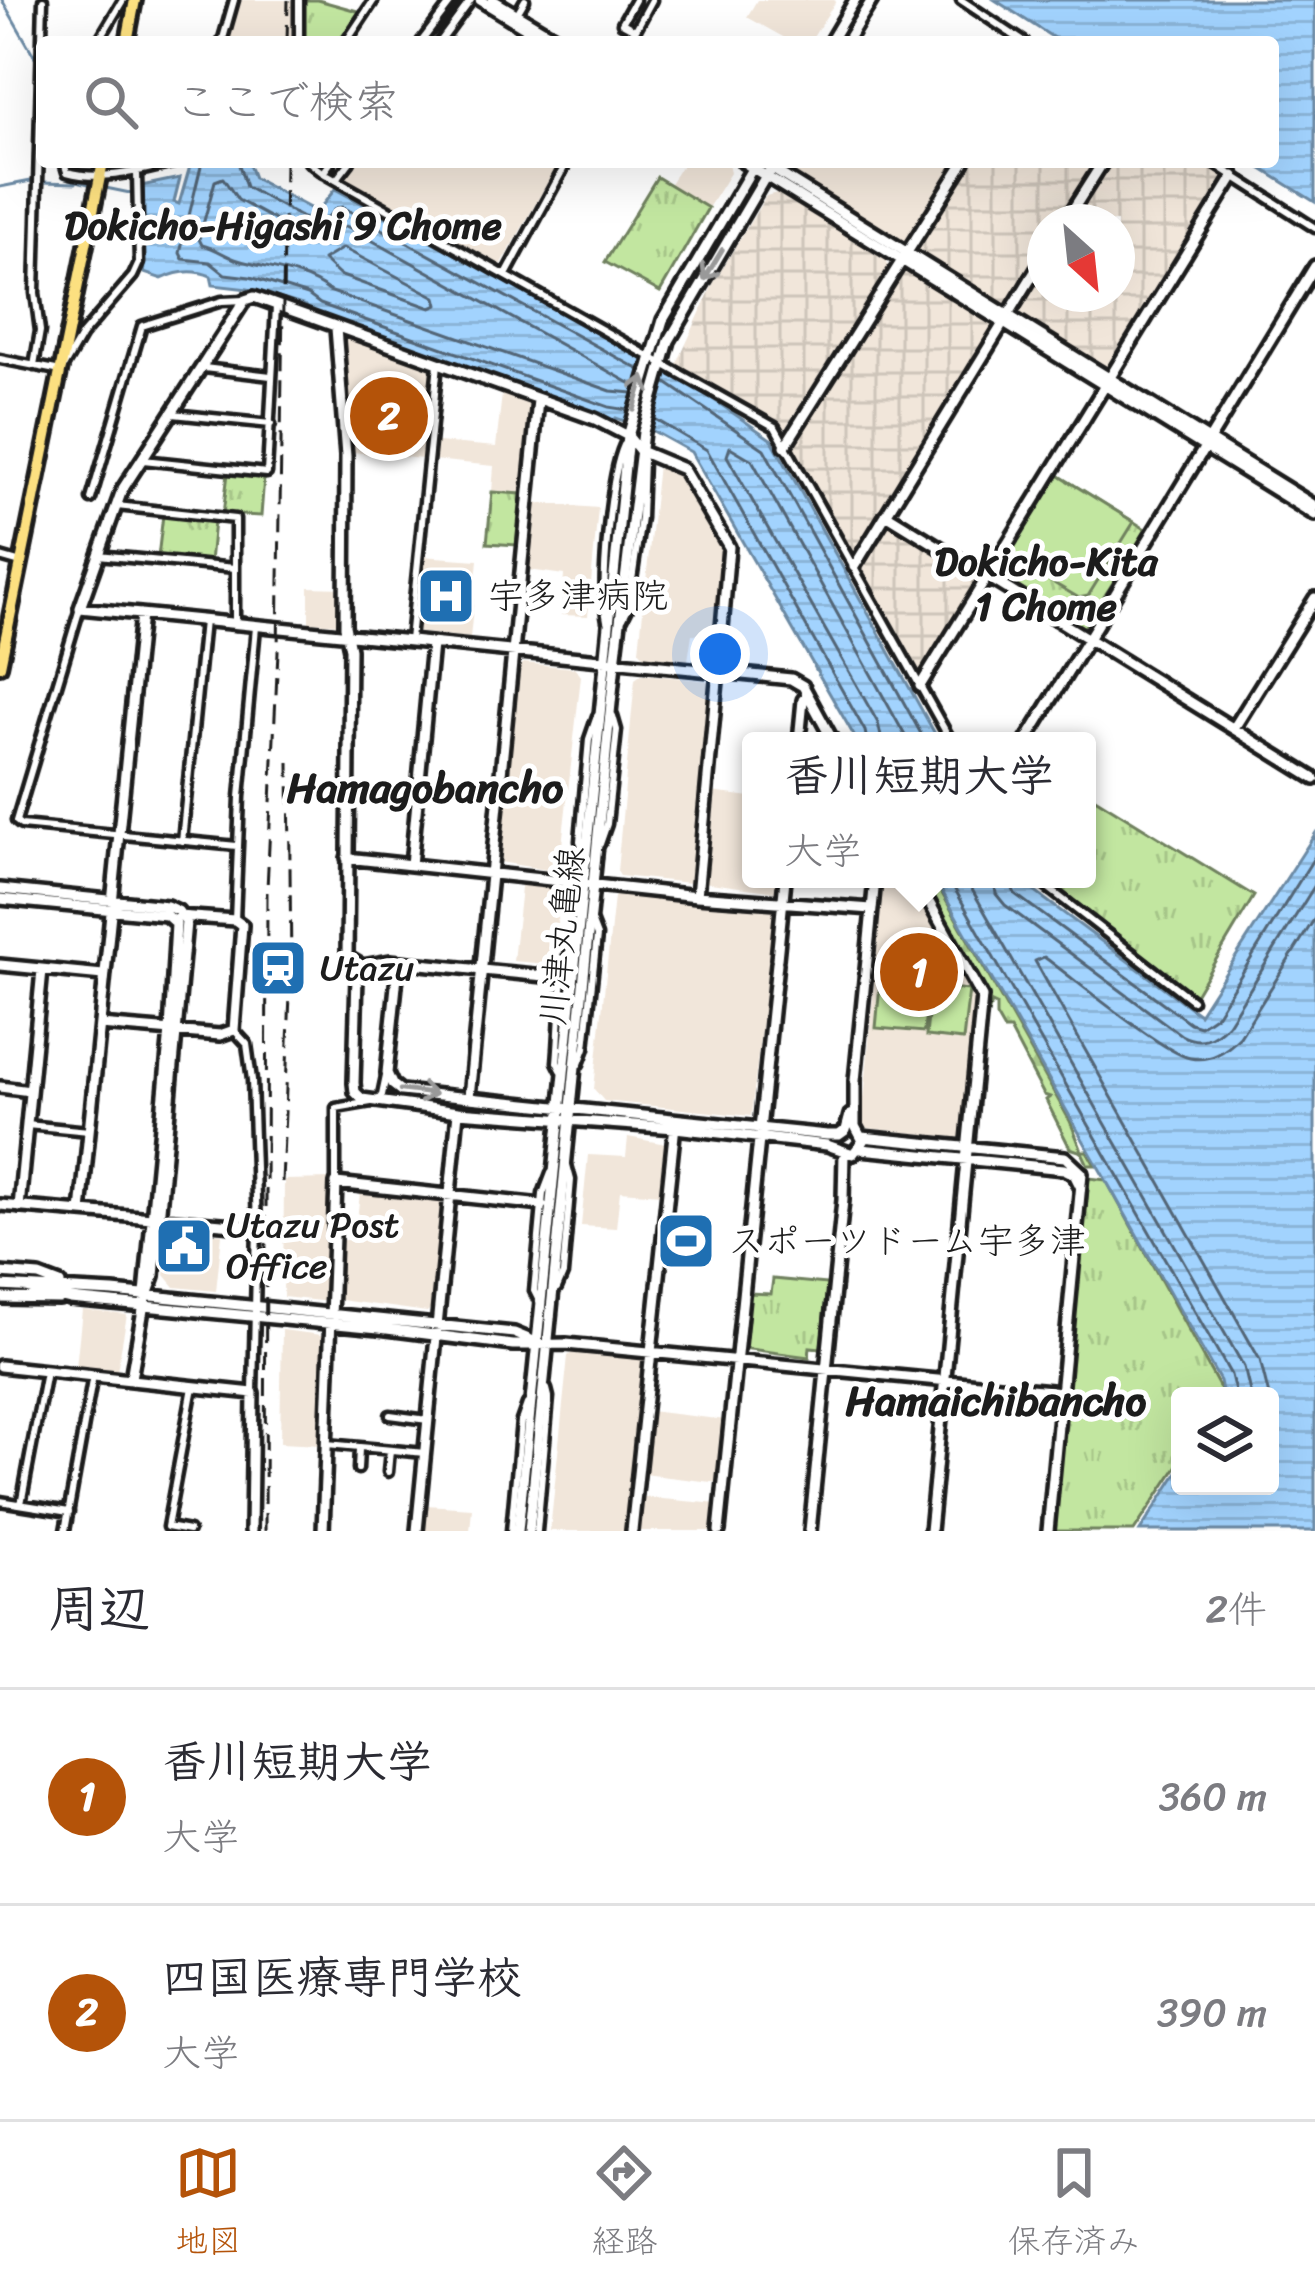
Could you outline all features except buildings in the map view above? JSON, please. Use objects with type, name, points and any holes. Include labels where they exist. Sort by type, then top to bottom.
[{"type":"main road","points":[[128,36],[135,0]]},
{"type":"main road","points":[[0,666],[101,171]]},
{"type":"street","points":[[42,36],[43,0]]},
{"type":"street","points":[[102,36],[123,0]]},
{"type":"street","points":[[225,36],[234,0]]},
{"type":"street","points":[[298,36],[299,0]]},
{"type":"street","points":[[350,36],[374,0]]},
{"type":"street","points":[[426,36],[452,0]]},
{"type":"street","points":[[446,36],[476,0],[551,36]]},
{"type":"street","points":[[493,0],[542,36]]},
{"type":"street","points":[[515,17],[525,0]]},
{"type":"street","points":[[634,0],[622,23],[635,30]]},
{"type":"street","points":[[632,36],[652,0]]},
{"type":"street","points":[[834,36],[855,0]]},
{"type":"street","points":[[850,36],[872,0]]},
{"type":"street","points":[[961,0],[1015,36]]},
{"type":"street","points":[[429,32],[435,36]]},
{"type":"street","points":[[34,366],[40,331],[35,293],[38,168]]},
{"type":"street","points":[[68,168],[71,174],[136,173],[155,168]]},
{"type":"street","points":[[317,168],[775,427],[946,732]]},
{"type":"street","points":[[323,173],[327,168]]},
{"type":"street","points":[[336,180],[345,168]]},
{"type":"street","points":[[506,275],[563,168]]},
{"type":"street","name":"川津丸亀線","points":[[533,1531],[544,1380],[540,1305],[554,1168],[576,1069],[591,920],[585,854],[614,624],[628,432],[650,357],[680,287],[760,168]]},
{"type":"street","name":"川津丸亀線","points":[[614,624],[643,432],[662,363],[760,168]]},
{"type":"street","points":[[764,168],[1315,515]]},
{"type":"street","points":[[785,446],[960,168]]},
{"type":"street","points":[[1076,204],[1099,168]]},
{"type":"street","points":[[1221,168],[1315,228]]},
{"type":"street","points":[[0,359],[61,370],[82,334],[134,276],[139,263],[136,173]]},
{"type":"street","points":[[920,686],[1234,176]]},
{"type":"street","points":[[1031,732],[1315,266]]},
{"type":"street","points":[[854,566],[1027,283]]},
{"type":"street","points":[[91,499],[142,326],[254,297],[628,432],[640,451],[683,469],[729,548],[697,896]]},
{"type":"street","points":[[237,846],[16,821],[114,506],[245,300]]},
{"type":"street","points":[[143,460],[267,473],[276,306]]},
{"type":"street","points":[[336,328],[346,455],[346,635],[350,649],[347,957],[362,966],[409,965],[565,978]]},
{"type":"street","points":[[410,641],[438,364]]},
{"type":"street","points":[[203,368],[271,376]]},
{"type":"street","points":[[469,1097],[538,400]]},
{"type":"street","points":[[173,414],[271,424]]},
{"type":"street","points":[[1208,444],[1315,506]]},
{"type":"street","points":[[114,506],[235,519],[235,625]]},
{"type":"street","points":[[886,514],[1315,779]]},
{"type":"street","points":[[98,555],[235,568]]},
{"type":"street","points":[[0,557],[21,563]]},
{"type":"street","points":[[1234,728],[1315,598]]},
{"type":"street","points":[[80,608],[791,679],[803,686],[828,732]]},
{"type":"street","points":[[81,1212],[141,614]]},
{"type":"street","points":[[182,841],[204,620]]},
{"type":"street","points":[[251,1531],[256,1227],[249,1049],[234,1030],[244,930],[235,920],[237,846],[256,627]]},
{"type":"street","points":[[411,865],[432,644]]},
{"type":"street","points":[[800,732],[802,700],[808,695]]},
{"type":"street","name":"川津丸亀線","points":[[560,1107],[578,926],[598,848],[605,707]]},
{"type":"street","points":[[347,858],[697,896],[872,909]]},
{"type":"street","points":[[719,1531],[784,888]]},
{"type":"street","points":[[810,1531],[874,888]]},
{"type":"street","points":[[921,888],[981,994],[930,1531]]},
{"type":"street","points":[[1049,888],[1192,1000]]},
{"type":"street","points":[[0,889],[111,905]]},
{"type":"street","points":[[0,899],[167,906],[177,916],[235,920]]},
{"type":"street","points":[[130,1378],[155,1220],[174,1031],[177,916]]},
{"type":"street","points":[[563,1073],[557,1062],[565,978],[578,926]]},
{"type":"street","points":[[382,964],[398,976]]},
{"type":"street","points":[[0,965],[104,975]]},
{"type":"street","points":[[323,1531],[336,1108],[374,1102],[382,1095],[398,976],[409,965]]},
{"type":"street","points":[[362,966],[357,976],[354,1084],[357,1096],[374,1102],[458,1112],[675,1124],[1064,1163],[1081,1192],[1048,1531]]},
{"type":"street","points":[[19,1207],[42,970]]},
{"type":"street","points":[[100,1025],[224,1035],[234,1030]]},
{"type":"street","points":[[387,1072],[401,1091],[560,1107],[567,1116]]},
{"type":"street","points":[[0,1087],[30,1090]]},
{"type":"street","points":[[417,1531],[458,1112]]},
{"type":"street","name":"川津丸亀線","points":[[515,1531],[532,1390],[553,1297],[567,1116]]},
{"type":"street","points":[[632,1531],[675,1124]]},
{"type":"street","points":[[27,1125],[89,1131]]},
{"type":"street","points":[[540,1305],[534,1291],[542,1205],[554,1168]]},
{"type":"street","points":[[336,1184],[542,1205]]},
{"type":"street","points":[[0,1205],[256,1227]]},
{"type":"street","points":[[0,1273],[39,1276],[70,1293]]},
{"type":"street","points":[[0,1286],[255,1310],[437,1331],[513,1345],[542,1342],[1061,1392]]},
{"type":"street","points":[[0,1298],[70,1293]]},
{"type":"street","points":[[0,1366],[253,1393]]},
{"type":"street","points":[[21,1504],[46,1371]]},
{"type":"street","points":[[65,1531],[93,1376]]},
{"type":"street","points":[[189,1531],[167,1526],[194,1388]]},
{"type":"street","points":[[390,1415],[428,1420]]},
{"type":"street","points":[[327,1444],[424,1453]]},
{"type":"street","points":[[358,1469],[360,1447]]},
{"type":"street","points":[[388,1472],[390,1450]]},
{"type":"street","points":[[0,1501],[69,1512]]},
{"type":"shaded area","points":[[236,0],[296,0],[295,36],[229,36]]},
{"type":"shaded area","points":[[757,0],[836,1],[814,36],[781,36],[747,17]]},
{"type":"shaded area","points":[[350,168],[556,168],[500,267],[343,179]]},
{"type":"shaded area","points":[[680,168],[729,168],[708,208],[669,185]]},
{"type":"shaded area","points":[[789,168],[950,168],[905,240],[899,241],[790,174]]},
{"type":"shaded area","points":[[966,168],[1092,168],[1070,204],[1027,204],[1027,274],[1009,304],[917,252]]},
{"type":"shaded area","points":[[1107,168],[1216,168],[1226,176],[1109,366],[1021,317],[1027,300],[1027,312],[1135,312],[1135,204],[1085,204]]},
{"type":"shaded area","points":[[777,193],[887,261],[888,267],[785,429],[676,366],[714,282],[766,196]]},
{"type":"shaded area","points":[[906,271],[991,325],[993,331],[851,554],[792,444]]},
{"type":"shaded area","points":[[347,337],[433,368],[426,441],[496,447],[502,394],[529,403],[522,494],[492,492],[494,466],[352,452]]},
{"type":"shaded area","points":[[658,464],[680,470],[724,550],[717,636],[692,634],[688,660],[644,656],[639,650]]},
{"type":"shaded area","points":[[535,503],[598,508],[588,616],[561,615],[564,575],[529,570]]},
{"type":"shaded area","points":[[889,523],[979,578],[921,672],[861,571]]},
{"type":"shaded area","name":"宇多津病院","points":[[421,556],[478,560],[470,638],[414,632]]},
{"type":"shaded area","points":[[309,587],[342,588],[341,624],[309,622]]},
{"type":"shaded area","points":[[524,663],[575,668],[581,676],[559,872],[500,862],[519,667]]},
{"type":"shaded area","points":[[642,674],[710,681],[712,685],[690,883],[620,876],[617,871],[635,679]]},
{"type":"shaded area","points":[[711,792],[742,796],[742,887],[703,882]]},
{"type":"shaded area","points":[[522,878],[561,886],[553,960],[547,964],[513,961]]},
{"type":"shaded area","points":[[882,888],[916,888],[977,997],[962,1138],[866,1128],[862,1123]]},
{"type":"shaded area","points":[[614,897],[775,910],[751,1116],[604,1101],[594,1089]]},
{"type":"shaded area","points":[[628,1137],[666,1144],[661,1194],[620,1191],[616,1228],[581,1226],[588,1155],[626,1157]]},
{"type":"shaded area","points":[[333,1179],[330,1302],[283,1297],[284,1180]]},
{"type":"shaded area","points":[[360,1192],[440,1199],[427,1312],[340,1300],[342,1240],[355,1240]]},
{"type":"shaded area","points":[[175,1229],[222,1234],[216,1291],[175,1287],[165,1275],[170,1233]]},
{"type":"shaded area","points":[[82,1310],[127,1315],[117,1371],[76,1367]]},
{"type":"shaded area","points":[[282,1330],[329,1336],[321,1445],[280,1443]]},
{"type":"shaded area","points":[[574,1351],[645,1362],[628,1531],[550,1531],[568,1356]]},
{"type":"shaded area","points":[[649,1411],[726,1420],[720,1483],[643,1474]]},
{"type":"shaded area","points":[[640,1497],[718,1504],[715,1531],[637,1531]]},
{"type":"shaded area","points":[[426,1505],[472,1508],[470,1531],[423,1531]]},
{"type":"green space","points":[[303,0],[361,12],[346,36],[302,36]]},
{"type":"green space","points":[[657,177],[708,208],[660,292],[605,262]]},
{"type":"green space","points":[[228,473],[264,477],[261,516],[223,514]]},
{"type":"green space","points":[[1058,475],[1147,530],[1083,629],[997,573]]},
{"type":"green space","points":[[1058,475],[1134,522],[1088,596],[1079,598],[1008,556]]},
{"type":"green space","points":[[492,492],[522,494],[517,545],[487,543]]},
{"type":"green space","points":[[163,515],[214,521],[210,562],[158,557]]},
{"type":"green space","points":[[1096,799],[1254,896],[1193,998],[1054,888],[1096,888]]},
{"type":"green space","points":[[925,888],[939,888],[1070,1121],[1082,1151],[1087,1151],[1095,1165],[1088,1165],[1082,1152],[1070,1148],[1046,1100],[1050,1097],[1044,1095],[1010,1030],[1004,1030],[996,1005],[992,1003],[989,1011],[984,991]]},
{"type":"green space","points":[[881,974],[929,978],[924,1032],[876,1028]]},
{"type":"green space","points":[[931,986],[969,990],[963,1040],[926,1036]]},
{"type":"green space","points":[[1089,1178],[1106,1180],[1219,1387],[1171,1387],[1171,1476],[1134,1531],[1052,1531]]},
{"type":"green space","points":[[773,1279],[827,1284],[821,1348],[810,1347],[809,1357],[742,1348],[748,1293],[771,1294]]},
{"type":"water","points":[[995,0],[1315,0],[1315,202],[1261,168],[1279,168],[1279,36],[1051,36]]},
{"type":"water","points":[[189,168],[250,168],[254,178],[317,212],[335,189],[671,370],[772,440],[934,732],[852,732],[691,452],[653,431],[616,418],[613,422],[310,313],[306,306],[248,289],[213,285],[211,276],[198,272],[162,279],[144,273],[141,186],[180,178],[174,202],[179,204]]},
{"type":"water","points":[[1315,834],[1315,1531],[1140,1531],[1171,1483],[1171,1495],[1279,1495],[1279,1387],[1221,1387],[940,888],[1030,888],[1199,1014]]},
{"type":"waterway","points":[[2,0],[36,59]]},
{"type":"waterway","points":[[60,168],[63,177],[92,185]]},
{"type":"waterway","points":[[0,187],[31,181]]},
{"type":"waterway","points":[[42,182],[76,183]]},
{"type":"waterway","points":[[101,187],[130,193]]},
{"type":"railway","points":[[287,36],[288,0]]},
{"type":"railway","points":[[265,1531],[267,889],[278,651],[285,168]]},
{"type":"railway","points":[[282,1182],[291,972],[289,762]]},
{"type":"place","name":"四国医療専門学校","points":[[389,416]]},
{"type":"place","name":"宇多津病院","points":[[446,596]]},
{"type":"place","name":"Utazu","points":[[278,968]]},
{"type":"place","name":"香川短期大学","points":[[919,972]]},
{"type":"place","name":"スポーツドーム宇多津","points":[[686,1241]]},
{"type":"place","name":"Utazu Post Office","points":[[184,1246]]},
{"type":"district","name":"Dokicho-Higashi 9 Chome","points":[[283,225]]},
{"type":"district","name":"Dokicho-Kita 1 Chome","points":[[1046,584]]},
{"type":"district","name":"Hamagobancho","points":[[425,788]]},
{"type":"district","name":"Hamaichibancho","points":[[996,1401]]}]
